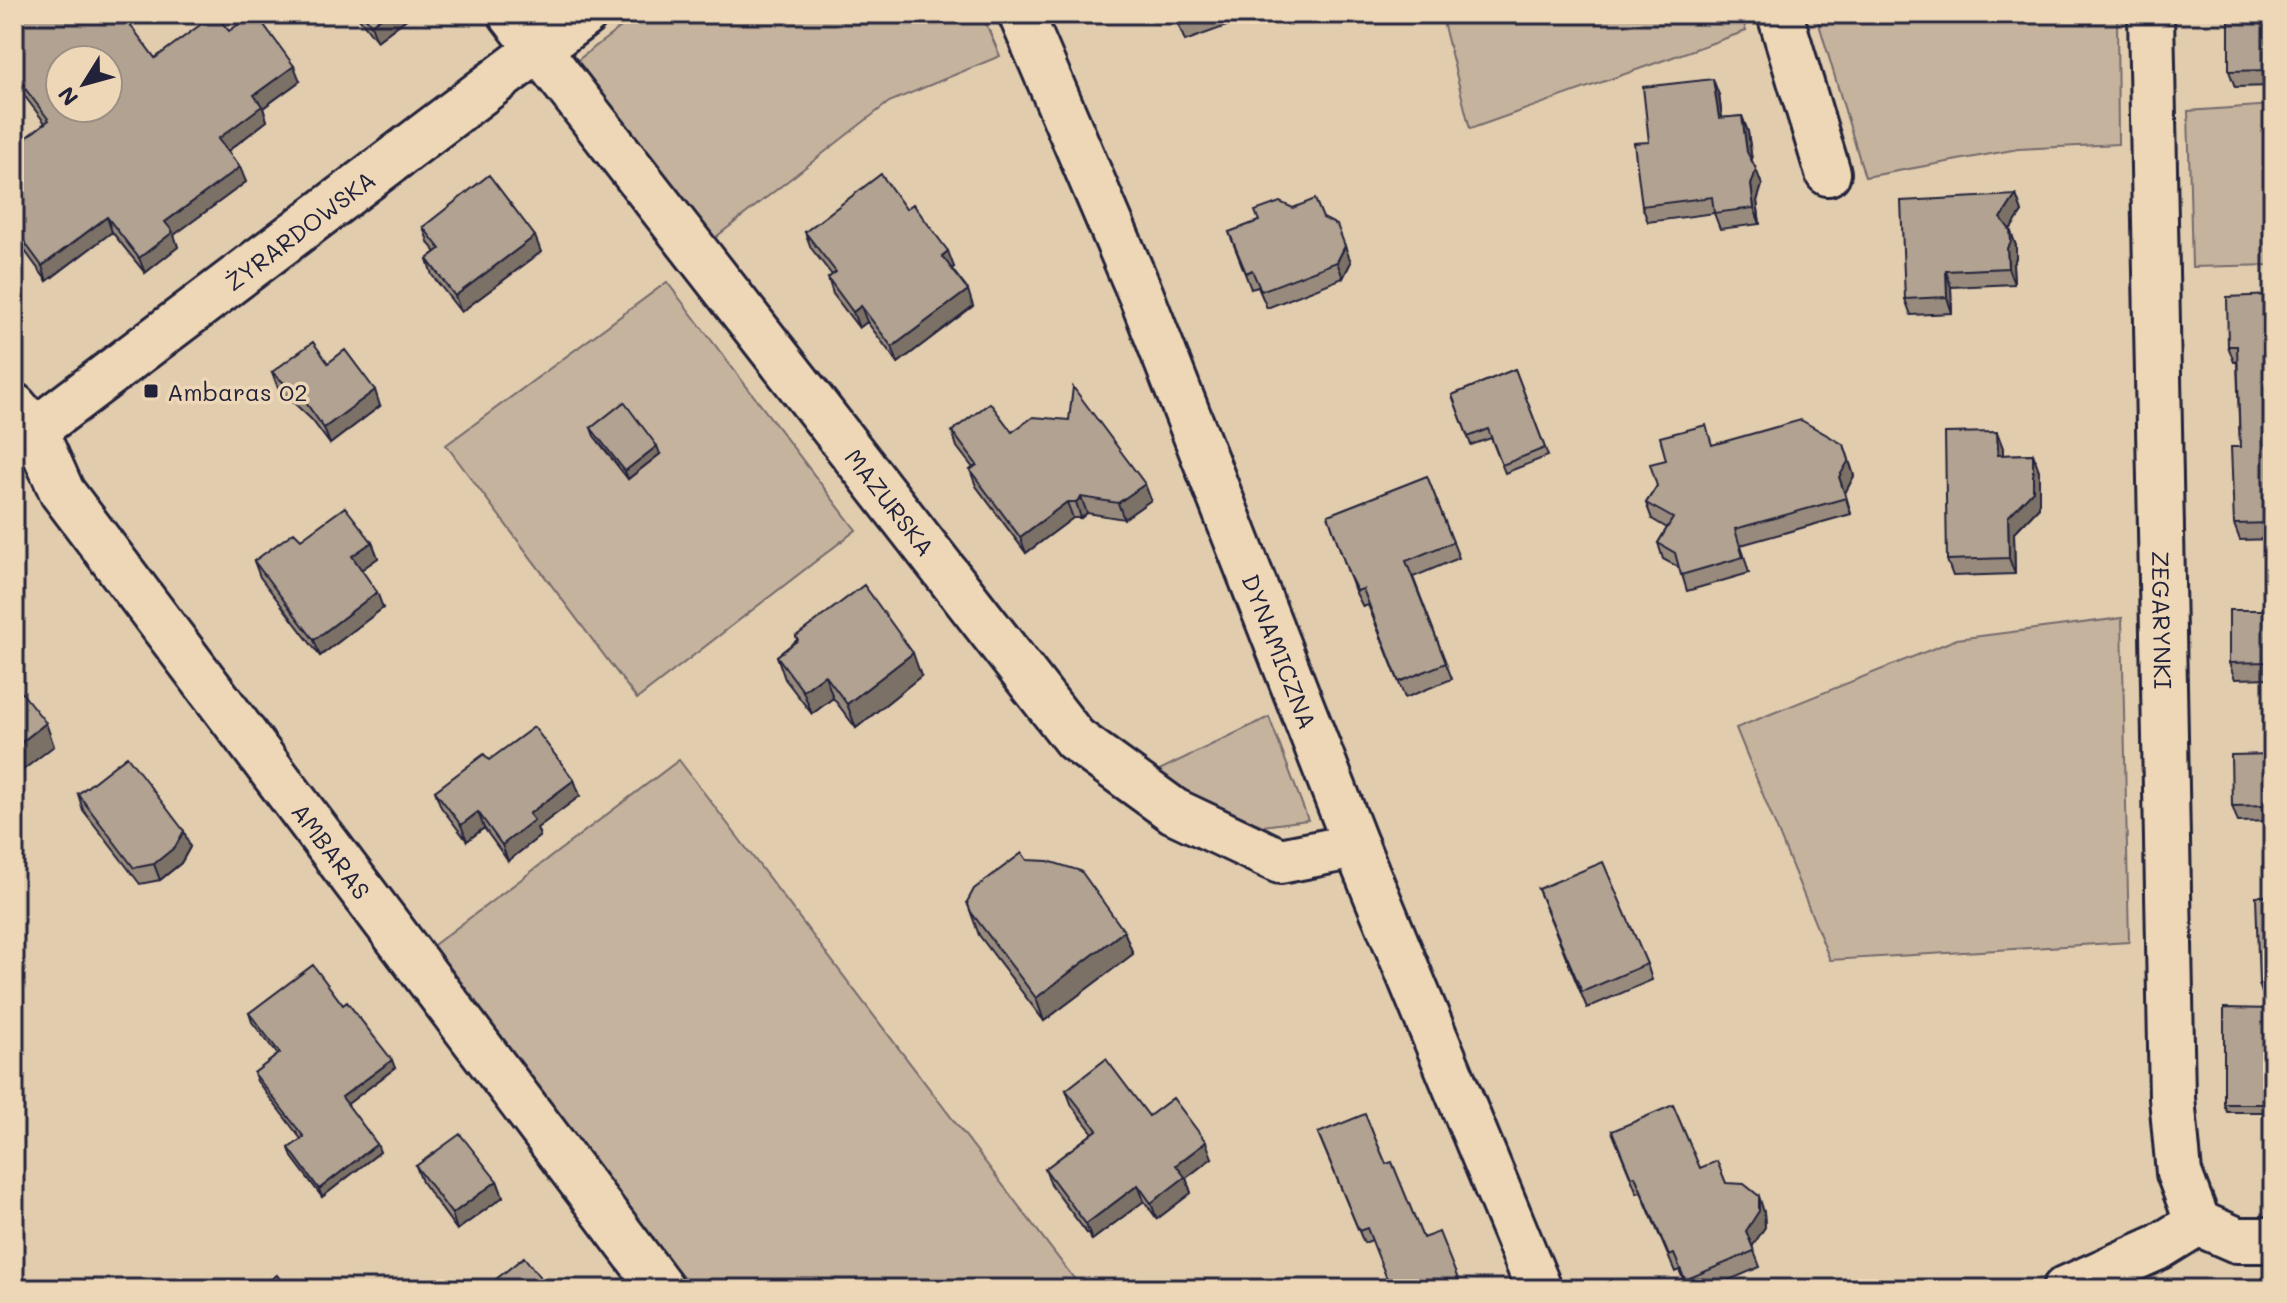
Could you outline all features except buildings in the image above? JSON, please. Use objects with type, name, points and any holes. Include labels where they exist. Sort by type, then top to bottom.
[{"type":"street","name":"MAZURSKA","points":[[511,14],[1075,739],[1174,811],[1280,861],[1356,846]]},
{"type":"street","name":"ŻYRARDOWSKA","points":[[21,428],[585,14]]},
{"type":"street","name":"DYNAMICZNA","points":[[1021,14],[1141,295],[1356,846],[1539,1289]]},
{"type":"street","points":[[1780,14],[1828,173]]},
{"type":"street","name":"ZEGARYNKI","points":[[2151,14],[2172,1098],[2179,1173],[2198,1223]]},
{"type":"street","name":"AMBARAS","points":[[21,428],[62,492],[662,1289]]},
{"type":"street","points":[[2065,1289],[2159,1247],[2198,1223],[2237,1240],[2273,1240]]},
{"type":"shaded area","points":[[638,14],[982,14],[1000,56],[889,102],[712,240],[574,63]]},
{"type":"shaded area","points":[[1441,14],[1741,14],[1746,31],[1470,129]]},
{"type":"shaded area","points":[[1816,14],[2117,14],[2118,144],[2018,149],[1865,177]]},
{"type":"shaded area","points":[[2273,105],[2273,265],[2192,267],[2188,111]]},
{"type":"shaded area","points":[[667,282],[856,530],[637,699],[446,445]]},
{"type":"shaded area","points":[[2122,618],[2129,942],[1830,960],[1736,728],[1957,639]]},
{"type":"shaded area","points":[[1269,717],[1308,820],[1263,826],[1216,809],[1151,774]]},
{"type":"shaded area","points":[[679,760],[1082,1289],[685,1289],[426,951]]},
{"type":"place","name":"Ambaras 02","points":[[151,391]]}]
